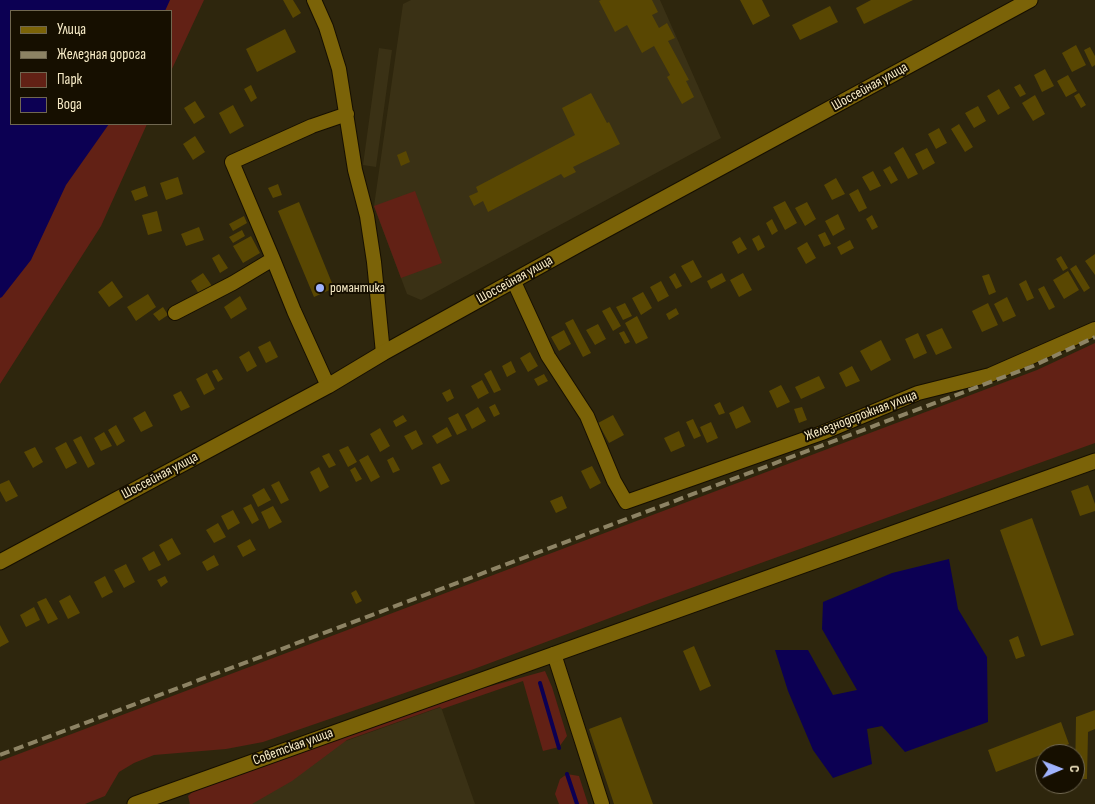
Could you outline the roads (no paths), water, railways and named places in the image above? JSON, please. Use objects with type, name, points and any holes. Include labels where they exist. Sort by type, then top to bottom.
[{"type":"street","points":[[314,0],[340,69],[355,170],[367,216],[373,253],[383,353]]},
{"type":"street","name":"Шоссейная улица","points":[[0,562],[328,386],[383,353],[578,245],[1030,0]]},
{"type":"street","points":[[328,386],[294,311],[232,162],[304,130],[347,114]]},
{"type":"street","points":[[175,313],[233,283],[273,259]]},
{"type":"street","name":"Железнодорожная улица","points":[[514,282],[548,356],[587,416],[614,481],[626,502],[822,433],[918,393],[990,375],[1095,329]]},
{"type":"street","name":"Советская улица","points":[[135,804],[1095,461]]},
{"type":"street","points":[[554,654],[602,804]]},
{"type":"water","points":[[0,0],[170,0],[165,10],[10,10],[10,125],[108,125],[66,185],[31,260],[0,298]]},
{"type":"water","points":[[949,559],[958,609],[987,657],[988,722],[905,752],[882,726],[867,729],[872,764],[833,778],[813,750],[788,691],[775,650],[808,650],[833,695],[857,690],[822,629],[823,602],[892,573]]},
{"type":"waterway","points":[[540,683],[559,748]]},
{"type":"waterway","points":[[567,774],[577,804]]},
{"type":"railway","points":[[0,755],[1033,366],[1095,337]]},
{"type":"place","name":"романтика","points":[[320,288]]}]
